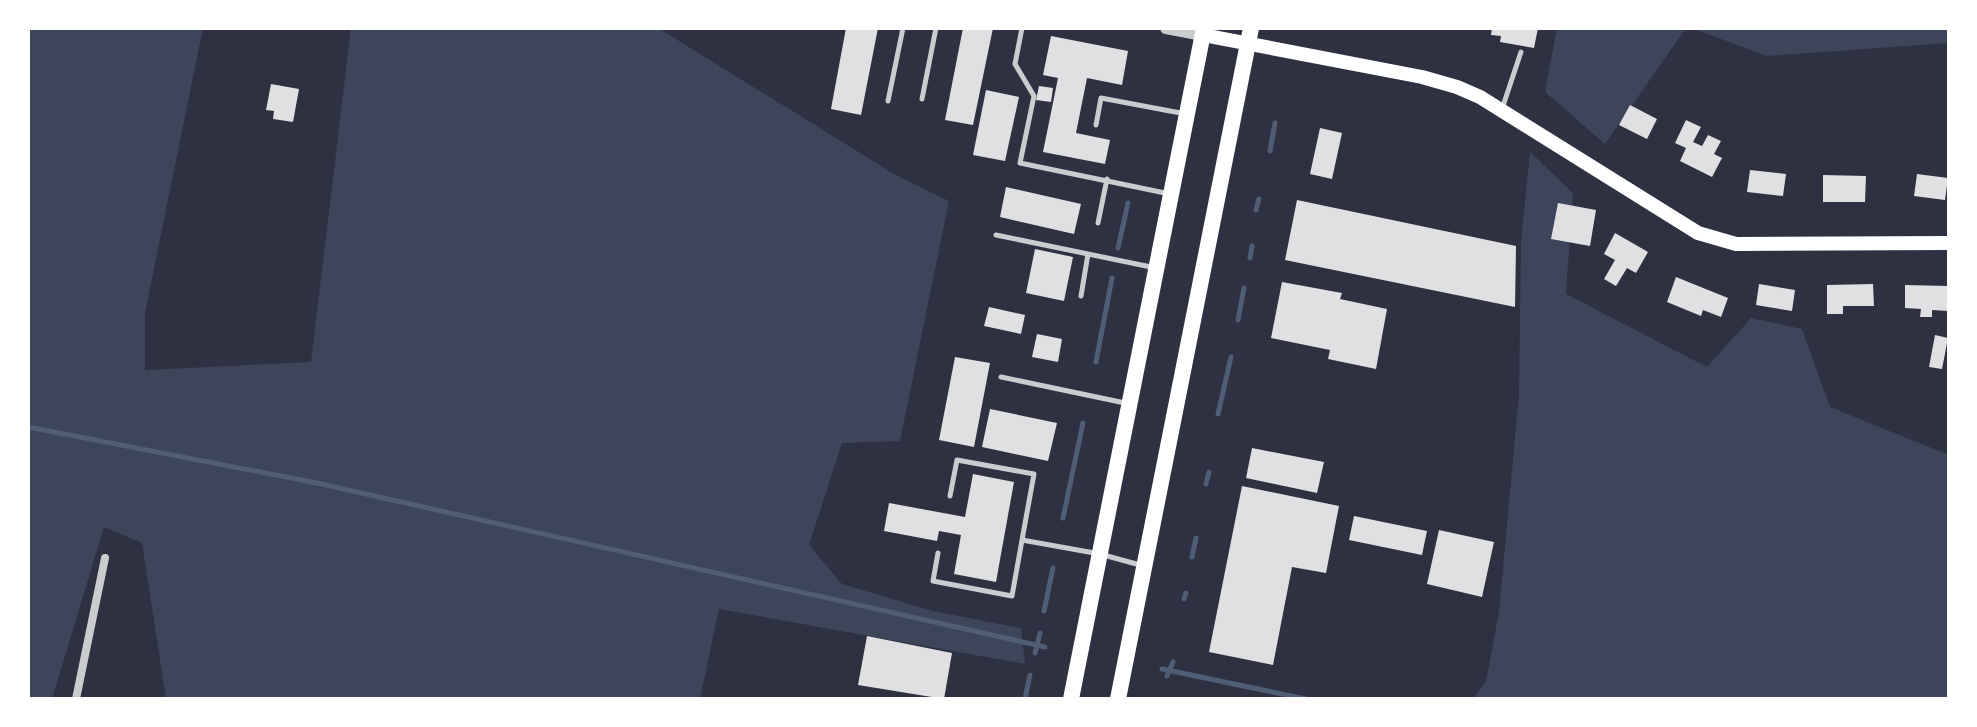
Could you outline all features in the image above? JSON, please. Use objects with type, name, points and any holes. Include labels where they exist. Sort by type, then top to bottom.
[{"type":"highway","points":[[1071,699],[1204,32]]},
{"type":"highway","points":[[1118,699],[1250,36]]},
{"type":"main road","points":[[1204,32],[1250,36],[1457,87],[1502,110],[1698,233],[1736,244],[1949,243]]},
{"type":"street","points":[[1166,28],[1204,32]]},
{"type":"street","points":[[76,699],[105,558]]},
{"type":"lane","points":[[888,101],[903,28]]},
{"type":"lane","points":[[922,99],[936,28]]},
{"type":"lane","points":[[1022,28],[1015,64],[1034,96],[1020,163],[1171,194]]},
{"type":"lane","points":[[1502,110],[1521,52]]},
{"type":"lane","points":[[1096,125],[1101,98],[1187,114]]},
{"type":"lane","points":[[1098,223],[1107,179]]},
{"type":"lane","points":[[996,235],[1156,268]]},
{"type":"lane","points":[[1081,296],[1088,254]]},
{"type":"lane","points":[[1001,377],[1130,404]]},
{"type":"lane","points":[[938,553],[933,581],[1012,596],[1034,474],[957,460],[950,496]]},
{"type":"lane","points":[[1022,540],[1100,554],[1144,566]]},
{"type":"shaded area","points":[[28,28],[203,28],[145,313],[145,370],[311,362],[351,28],[658,28],[899,177],[949,201],[900,441],[842,443],[809,545],[842,584],[933,611],[1021,628],[1025,664],[719,609],[700,699],[166,699],[142,543],[104,527],[52,699],[28,699]]},
{"type":"shaded area","points":[[1557,28],[1686,28],[1605,144],[1545,92]]},
{"type":"shaded area","points":[[1691,28],[1949,28],[1949,43],[1767,56]]},
{"type":"shaded area","points":[[1530,152],[1573,193],[1566,294],[1707,367],[1751,318],[1802,329],[1830,407],[1949,455],[1949,699],[1472,699],[1486,682],[1499,612],[1519,394],[1521,242]]},
{"type":"building","points":[[846,28],[878,28],[861,115],[831,109]]},
{"type":"building","points":[[963,28],[993,28],[973,125],[945,120]]},
{"type":"building","points":[[1492,28],[1538,28],[1534,48],[1500,42],[1501,36],[1491,35]]},
{"type":"building","points":[[1051,36],[1128,51],[1122,85],[1087,78],[1076,133],[1110,140],[1105,164],[1043,152],[1058,78],[1043,75]]},
{"type":"building","points":[[271,84],[299,89],[293,122],[273,119],[274,111],[266,110]]},
{"type":"building","points":[[1039,86],[1053,88],[1051,102],[1036,100]]},
{"type":"building","points":[[986,90],[1019,97],[1005,161],[973,155]]},
{"type":"building","points":[[1630,105],[1657,119],[1647,139],[1619,125]]},
{"type":"building","points":[[1686,120],[1701,127],[1693,142],[1702,146],[1708,135],[1721,141],[1714,154],[1722,158],[1712,177],[1680,161],[1686,148],[1675,143]]},
{"type":"building","points":[[1320,128],[1342,133],[1332,179],[1310,174]]},
{"type":"building","points":[[1750,170],[1786,174],[1783,196],[1747,192]]},
{"type":"building","points":[[1917,174],[1948,178],[1945,200],[1914,196]]},
{"type":"building","points":[[1823,175],[1866,176],[1865,202],[1823,202]]},
{"type":"building","points":[[1006,187],[1081,204],[1074,234],[1000,217]]},
{"type":"building","points":[[1297,200],[1516,246],[1515,307],[1285,260]]},
{"type":"building","points":[[1558,203],[1596,210],[1590,246],[1551,239]]},
{"type":"building","points":[[1615,233],[1648,252],[1636,273],[1627,268],[1616,286],[1604,279],[1615,260],[1604,254]]},
{"type":"building","points":[[1035,249],[1073,257],[1064,301],[1026,293]]},
{"type":"building","points":[[1676,277],[1728,298],[1721,317],[1703,310],[1701,316],[1667,302]]},
{"type":"building","points":[[1282,282],[1342,293],[1340,299],[1387,309],[1376,369],[1328,359],[1330,350],[1271,338]]},
{"type":"building","points":[[1759,284],[1795,290],[1792,311],[1756,305]]},
{"type":"building","points":[[1873,284],[1874,306],[1843,306],[1843,314],[1827,314],[1827,285]]},
{"type":"building","points":[[1905,285],[1949,286],[1949,311],[1932,310],[1932,317],[1920,317],[1921,309],[1905,308]]},
{"type":"building","points":[[989,307],[1025,315],[1021,334],[984,326]]},
{"type":"building","points":[[1037,334],[1062,339],[1058,362],[1032,357]]},
{"type":"building","points":[[1935,335],[1948,338],[1942,369],[1929,367]]},
{"type":"building","points":[[955,357],[990,363],[974,447],[939,440]]},
{"type":"building","points":[[990,409],[1057,423],[1048,461],[982,447]]},
{"type":"building","points":[[1252,448],[1324,462],[1317,493],[1246,478]]},
{"type":"building","points":[[973,474],[1014,482],[996,582],[954,574],[961,535],[939,531],[937,541],[884,531],[889,503],[965,517]]},
{"type":"building","points":[[1242,486],[1339,506],[1326,573],[1292,567],[1273,665],[1209,652]]},
{"type":"building","points":[[1354,516],[1427,531],[1422,555],[1349,540]]},
{"type":"building","points":[[1439,530],[1494,542],[1482,597],[1427,584]]},
{"type":"building","points":[[867,636],[952,653],[944,699],[858,685]]},
{"type":"waterway","points":[[1270,151],[1275,123]]},
{"type":"waterway","points":[[1256,210],[1259,199]]},
{"type":"waterway","points":[[1118,248],[1128,203]]},
{"type":"waterway","points":[[1250,258],[1252,246]]},
{"type":"waterway","points":[[1096,362],[1112,278]]},
{"type":"waterway","points":[[1238,320],[1244,288]]},
{"type":"waterway","points":[[1218,414],[1231,357]]},
{"type":"waterway","points":[[1063,518],[1083,423]]},
{"type":"waterway","points":[[28,427],[317,483],[1045,647]]},
{"type":"waterway","points":[[1206,484],[1209,472]]},
{"type":"waterway","points":[[1192,557],[1196,538]]},
{"type":"waterway","points":[[1044,611],[1053,568]]},
{"type":"waterway","points":[[1184,599],[1186,593]]},
{"type":"waterway","points":[[1035,653],[1040,633]]},
{"type":"waterway","points":[[1167,676],[1173,662]]},
{"type":"waterway","points":[[1162,669],[1306,699]]},
{"type":"waterway","points":[[1025,699],[1030,675]]}]
